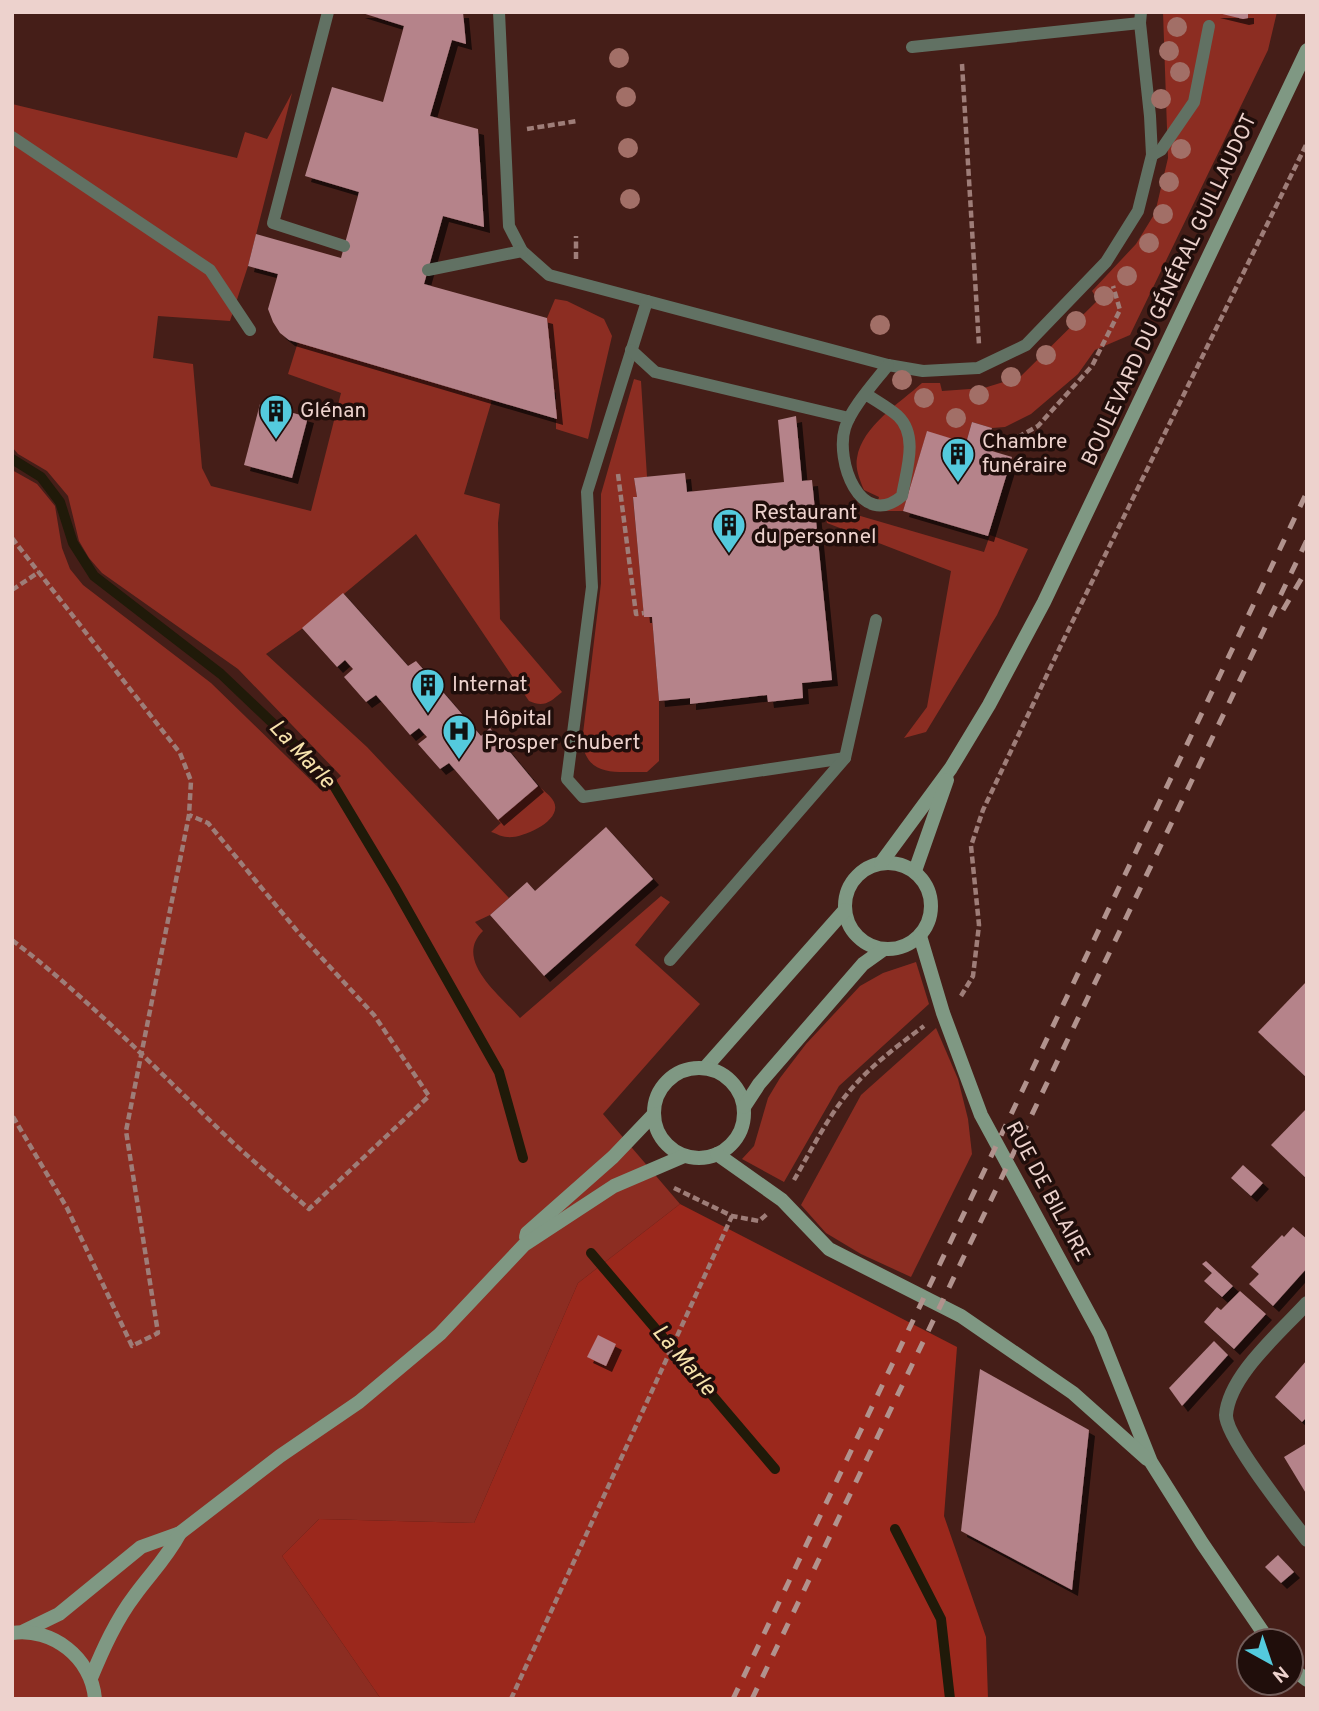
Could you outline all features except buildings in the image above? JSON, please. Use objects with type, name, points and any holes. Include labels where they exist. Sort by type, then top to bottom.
[{"type":"street","name":"BOULEVARD DU GÉNÉRAL GUILLAUDOT","points":[[881,863],[951,768],[989,705],[1044,602],[1307,50]]},
{"type":"street","name":"BOULEVARD DU GÉNÉRAL GUILLAUDOT","points":[[915,870],[951,768]]},
{"type":"street","points":[[881,863],[898,863],[915,870],[925,881],[931,895],[932,910],[928,924],[920,936],[897,949],[869,945],[857,936],[848,924],[845,910],[847,891],[851,883],[869,866],[881,863]]},
{"type":"street","points":[[705,1068],[845,910]]},
{"type":"street","name":"RUE DE BILAIRE","points":[[920,936],[943,1013],[981,1115],[1100,1334],[1151,1462],[1259,1627]]},
{"type":"street","points":[[744,1107],[759,1084],[863,964],[884,949]]},
{"type":"street","points":[[705,1068],[719,1072],[731,1081],[740,1093],[744,1107],[744,1119],[735,1140],[717,1154],[695,1158],[684,1156],[662,1139],[654,1114],[661,1089],[669,1079],[692,1069],[705,1068]]},
{"type":"street","points":[[524,1245],[527,1233],[613,1157],[654,1114]]},
{"type":"street","name":"RUE DE BILAIRE","points":[[717,1154],[782,1200],[829,1250],[961,1316],[1073,1394],[1151,1462]]},
{"type":"street","points":[[18,1632],[59,1615],[141,1547],[180,1533],[281,1456],[359,1402],[440,1335],[524,1245],[614,1186],[684,1156]]},
{"type":"street","points":[[1307,1304],[1252,1363],[1232,1392],[1226,1417],[1234,1438],[1307,1540]]},
{"type":"street","points":[[90,1678],[117,1623],[134,1596],[166,1558],[180,1533]]},
{"type":"street","points":[[18,1632],[45,1635],[64,1645],[80,1659],[90,1678],[95,1699]]},
{"type":"lane","points":[[328,12],[273,223],[344,246]]},
{"type":"lane","points":[[499,12],[509,226],[522,251],[549,275],[888,365],[922,371],[978,368],[1026,345],[1107,262],[1139,211],[1152,155],[1140,18],[912,47]]},
{"type":"lane","points":[[1152,155],[1161,150],[1194,102],[1209,26]]},
{"type":"lane","points":[[12,138],[210,270],[250,330]]},
{"type":"lane","points":[[428,270],[522,251]]},
{"type":"lane","points":[[646,301],[587,492],[592,587],[568,779],[583,797],[845,758]]},
{"type":"lane","points":[[631,350],[655,372],[849,418]]},
{"type":"lane","points":[[866,394],[899,417],[907,430],[910,446],[902,496],[892,503],[879,506],[867,503],[856,492],[845,461],[844,430],[849,418],[866,394],[888,365]]},
{"type":"lane","points":[[670,960],[845,758],[876,620]]},
{"type":"path","points":[[960,41],[979,348],[967,348]]},
{"type":"path","points":[[528,129],[577,121]]},
{"type":"path","points":[[665,1190],[676,1187],[732,1216],[759,1221],[782,1200],[832,1115],[853,1086],[965,992],[973,976],[979,925],[971,846],[983,810],[1307,144]]},
{"type":"path","points":[[998,441],[1009,442],[1038,426],[1092,366],[1120,310],[1107,262]]},
{"type":"path","points":[[620,505],[636,614],[644,613]]},
{"type":"path","points":[[12,538],[180,753],[191,781],[189,815],[126,1131],[159,1333],[132,1346],[67,1208],[12,1115]]},
{"type":"path","points":[[12,590],[39,572]]},
{"type":"path","points":[[12,940],[34,956],[309,1209],[429,1096],[374,1015],[298,932],[208,823],[189,815]]},
{"type":"path","points":[[511,1699],[732,1216]]},
{"type":"shaded area","points":[[1163,12],[1277,12],[1268,50],[1130,335],[1095,350],[1078,374],[1031,414],[1005,427],[992,428],[972,422],[966,443],[927,432],[903,511],[875,511],[879,497],[864,490],[857,462],[860,446],[874,425],[922,383],[940,383],[942,391],[984,388],[1020,377],[1098,300],[1092,291],[1136,244],[1155,213],[1168,158]]},
{"type":"shaded area","points":[[292,93],[248,266],[230,321],[158,316],[153,358],[193,364],[202,468],[211,486],[311,511],[341,393],[288,374],[298,342],[492,400],[464,494],[500,504],[500,619],[562,692],[547,703],[529,701],[416,534],[303,628],[266,654],[367,747],[509,898],[490,915],[475,922],[483,931],[475,942],[473,954],[483,977],[520,1018],[661,896],[670,902],[635,945],[700,1004],[603,1114],[680,1204],[578,1283],[474,1523],[319,1519],[282,1556],[381,1699],[12,1699],[12,470],[37,484],[55,506],[62,548],[70,569],[83,585],[211,683],[323,792],[341,776],[238,669],[102,573],[79,541],[68,496],[47,471],[18,454],[12,447],[12,104],[237,158],[245,132],[267,139]]},
{"type":"shaded area","points":[[555,299],[567,301],[604,319],[612,336],[588,439],[556,429],[556,393],[553,391],[547,318]]},
{"type":"shaded area","points":[[634,379],[641,381],[647,477],[634,478],[637,497],[633,498],[644,616],[652,617],[659,701],[659,761],[647,772],[615,772],[606,771],[591,762],[585,754],[582,742],[601,583],[601,494]]},
{"type":"shaded area","points":[[824,508],[833,508],[984,552],[990,535],[1028,549],[997,615],[926,732],[904,738],[927,707],[951,571],[827,523]]},
{"type":"shaded area","points":[[538,786],[554,802],[555,809],[547,822],[530,832],[513,837],[491,832],[501,823],[498,820]]},
{"type":"shaded area","points":[[916,962],[929,1004],[839,1086],[784,1182],[742,1159],[754,1146],[768,1098],[806,1044],[860,986],[883,973]]},
{"type":"shaded area","points":[[936,1028],[958,1079],[968,1119],[972,1154],[911,1277],[861,1254],[826,1233],[801,1205],[861,1095]]},
{"type":"shaded area","points":[[680,1204],[957,1347],[944,1516],[986,1637],[988,1699],[381,1699],[282,1556],[319,1519],[474,1523],[578,1283]]},
{"type":"waterway","name":"La Marle","points":[[12,459],[41,477],[60,502],[73,543],[94,576],[221,674],[328,776],[394,886],[499,1072],[523,1158]]},
{"type":"waterway","name":"La Marle","points":[[591,1253],[775,1469]]},
{"type":"waterway","name":"La Marle","points":[[895,1529],[941,1619],[950,1699]]},
{"type":"railway","points":[[733,1699],[1307,492]]},
{"type":"railway","points":[[752,1699],[1307,540]]},
{"type":"railway","points":[[1283,610],[1307,569]]},
{"type":"place","name":"Glénan","points":[[276,441]]},
{"type":"place","name":"Chambre funéraire","points":[[958,484]]},
{"type":"place","name":"Restaurant du personnel","points":[[729,555]]},
{"type":"place","name":"Internat","points":[[428,715]]},
{"type":"place","name":"Hôpital Prosper Chubert","points":[[459,761]]}]
